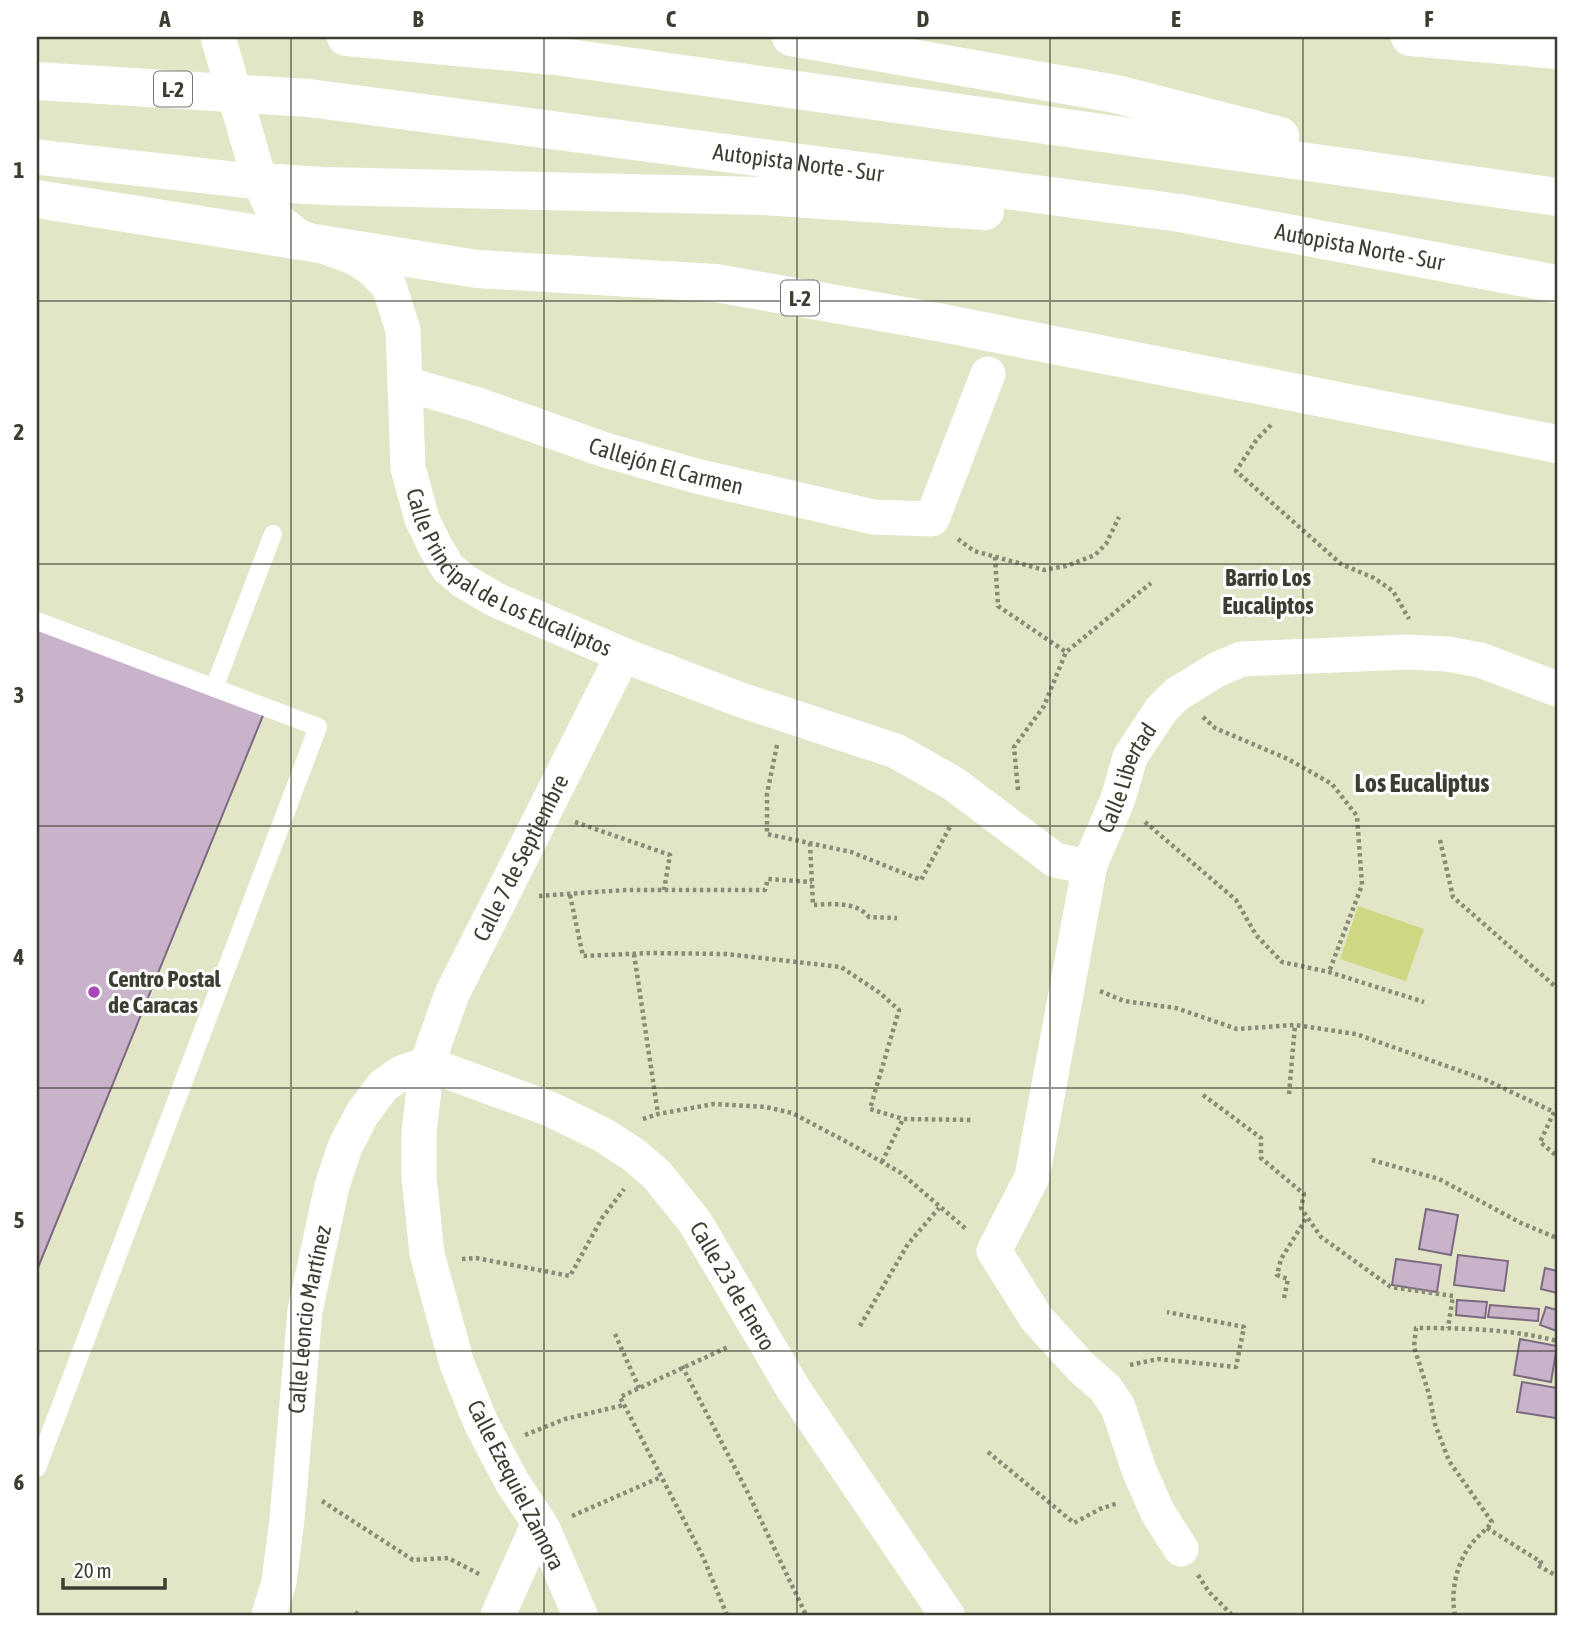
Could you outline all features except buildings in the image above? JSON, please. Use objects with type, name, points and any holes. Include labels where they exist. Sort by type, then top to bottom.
[{"type":"highway","points":[[346,37],[555,56],[1557,197]]},
{"type":"highway","points":[[790,37],[1116,94],[1462,183]]},
{"type":"highway","points":[[1410,37],[1557,50]]},
{"type":"highway","name":"Autopista Norte - Sur","points":[[37,81],[309,97],[1180,213],[1557,284]]},
{"type":"highway","points":[[260,182],[324,186],[762,196],[1076,217],[1180,213]]},
{"type":"highway","name":"L-2","points":[[37,200],[477,269],[716,283],[932,321],[1557,444]]},
{"type":"street","name":"Calle Principal de Los Eucaliptos","points":[[218,37],[260,182],[278,222],[299,237],[356,258],[389,286],[403,330],[408,468],[422,519],[449,568],[465,582],[496,600],[622,655],[741,701],[896,751],[925,766],[968,795],[1055,860],[1078,865],[1090,864]]},
{"type":"street","points":[[37,157],[260,182]]},
{"type":"street","points":[[932,519],[988,374]]},
{"type":"street","name":"Callejón El Carmen","points":[[406,384],[478,405],[605,450],[695,476],[873,517],[932,519]]},
{"type":"street","name":"Calle Libertad","points":[[994,1251],[1032,1177],[1090,864],[1118,799],[1130,757],[1161,710],[1177,694],[1218,669],[1242,659],[1428,653],[1480,660],[1557,689]]},
{"type":"street","name":"Calle 7 de Septiembre","points":[[427,1064],[452,994],[622,655]]},
{"type":"street","name":"Calle 23 de Enero","points":[[427,1064],[550,1109],[603,1135],[657,1175],[695,1222],[794,1390],[947,1615]]},
{"type":"street","name":"Calle Ezequiel Zamora","points":[[427,1064],[419,1132],[419,1177],[429,1262],[457,1364],[493,1447],[541,1526],[580,1615]]},
{"type":"street","name":"Calle Leoncio Martínez","points":[[269,1615],[279,1582],[305,1311],[332,1186],[345,1147],[362,1114],[383,1086],[401,1073],[427,1064]]},
{"type":"street","points":[[994,1251],[1037,1319],[1088,1374],[1105,1388],[1118,1407],[1158,1513],[1181,1549]]},
{"type":"street","points":[[504,1603],[541,1526]]},
{"type":"lane","points":[[214,688],[272,534]]},
{"type":"lane","points":[[37,621],[318,727],[37,1468]]},
{"type":"path","points":[[1275,421],[1258,439],[1236,471],[1341,564],[1374,578],[1393,591],[1428,653]]},
{"type":"path","points":[[932,519],[974,551],[1044,570],[1066,566],[1095,555],[1106,544],[1119,517]]},
{"type":"path","points":[[995,557],[999,606],[1066,652]]},
{"type":"path","points":[[1028,840],[1018,796],[1014,747],[1044,706],[1066,652],[1151,583]]},
{"type":"path","points":[[1177,694],[1215,728],[1289,759],[1332,784],[1357,816],[1362,885],[1329,972]]},
{"type":"path","points":[[783,713],[767,794],[767,834],[851,852],[921,880],[968,795]]},
{"type":"path","points":[[1118,799],[1236,900],[1256,935],[1282,962],[1329,972],[1424,1002]]},
{"type":"path","points":[[544,812],[670,855],[664,890]]},
{"type":"path","points":[[1440,840],[1453,897],[1557,988]]},
{"type":"path","points":[[810,844],[813,905],[844,904],[864,911],[869,917],[897,918]]},
{"type":"path","points":[[503,894],[550,897],[625,890],[765,890],[768,879],[812,882]]},
{"type":"path","points":[[570,895],[583,956],[726,954],[841,967],[880,993],[899,1010],[870,1109],[903,1119],[973,1121]]},
{"type":"path","points":[[634,954],[658,1114]]},
{"type":"path","points":[[1070,979],[1124,1001],[1176,1008],[1237,1029],[1295,1025],[1356,1034],[1438,1061],[1554,1112],[1540,1142],[1557,1156]]},
{"type":"path","points":[[1289,1094],[1295,1025]]},
{"type":"path","points":[[1203,1095],[1261,1138],[1261,1158],[1304,1194],[1301,1208],[1321,1237],[1391,1287],[1453,1296],[1448,1328]]},
{"type":"path","points":[[603,1135],[658,1114],[714,1104],[766,1107],[792,1113],[901,1174],[994,1251]]},
{"type":"path","points":[[882,1162],[903,1119]]},
{"type":"path","points":[[1372,1160],[1440,1179],[1521,1223],[1557,1238]]},
{"type":"path","points":[[429,1262],[476,1258],[570,1276],[602,1218],[643,1163]]},
{"type":"path","points":[[860,1326],[908,1244],[939,1208]]},
{"type":"path","points":[[1284,1298],[1288,1279],[1278,1275],[1281,1259],[1307,1217]]},
{"type":"path","points":[[1088,1374],[1158,1359],[1236,1367],[1244,1327],[1167,1312]]},
{"type":"path","points":[[1455,1615],[1452,1601],[1456,1574],[1471,1545],[1492,1522],[1449,1461],[1435,1424],[1429,1394],[1414,1347],[1416,1328],[1481,1328],[1535,1335],[1557,1341]]},
{"type":"path","points":[[727,1615],[703,1557],[620,1397],[682,1366],[761,1333]]},
{"type":"path","points":[[615,1335],[639,1388]]},
{"type":"path","points":[[682,1366],[806,1615]]},
{"type":"path","points":[[493,1447],[565,1419],[624,1405]]},
{"type":"path","points":[[988,1452],[1074,1522],[1100,1509],[1149,1492]]},
{"type":"path","points":[[541,1526],[661,1477]]},
{"type":"path","points":[[290,1480],[413,1560],[448,1558],[504,1603]]},
{"type":"path","points":[[1487,1528],[1541,1562],[1537,1565],[1557,1576]]},
{"type":"path","points":[[1181,1549],[1209,1592],[1231,1615]]},
{"type":"green space","points":[[1358,906],[1424,929],[1406,981],[1340,959]]},
{"type":"place","name":"Centro Postal de Caracas","points":[[94,992]]},
{"type":"district","name":"Barrio Los Eucaliptos","points":[[1268,591]]},
{"type":"district","name":"Los Eucaliptus","points":[[1422,783]]}]
